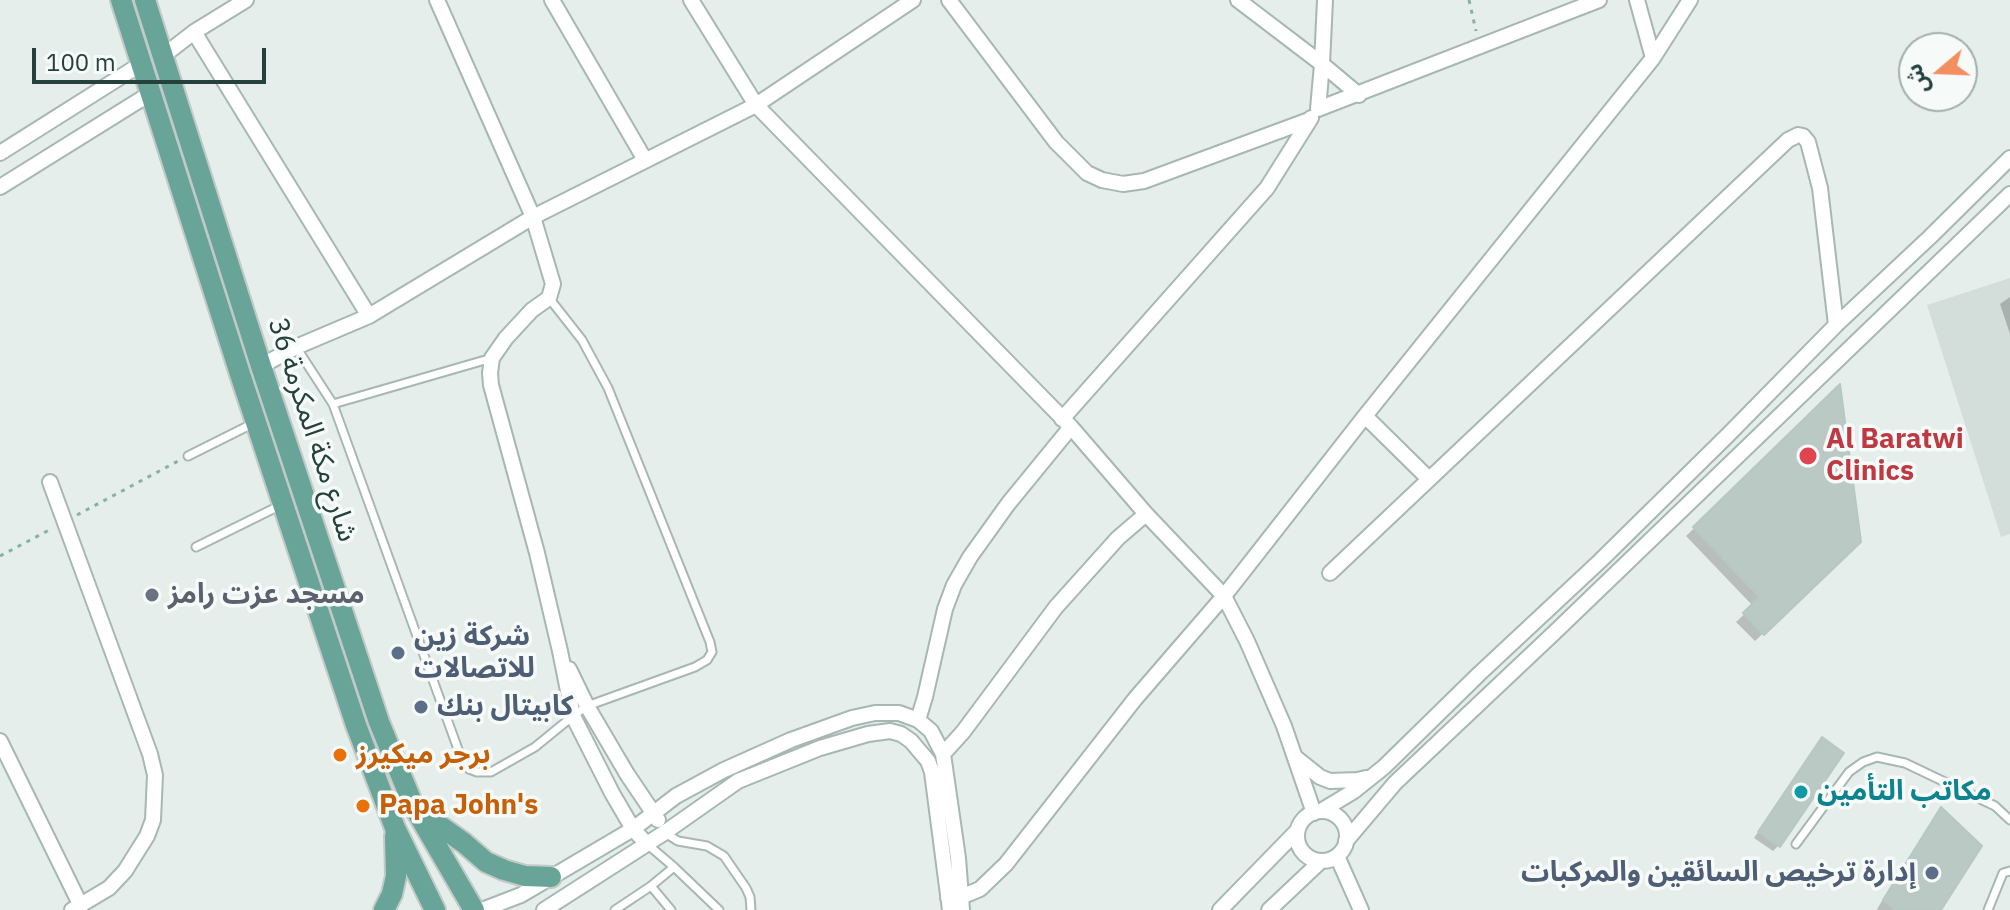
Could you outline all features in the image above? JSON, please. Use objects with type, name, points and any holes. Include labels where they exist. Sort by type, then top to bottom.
[{"type":"main road","name":"شارع مكة المكرمة 36","points":[[121,0],[356,725],[395,828],[435,910]]},
{"type":"main road","name":"شارع مكة المكرمة 36","points":[[145,0],[261,366],[379,722],[414,807],[474,910]]},
{"type":"main road","points":[[414,807],[486,862],[525,876],[551,877]]},
{"type":"main road","points":[[384,910],[396,876],[395,828]]},
{"type":"street","points":[[163,56],[194,32],[246,0]]},
{"type":"street","points":[[437,0],[533,217],[553,284],[549,298],[532,310],[492,358],[491,385],[537,553],[573,716],[612,793],[633,829],[646,843]]},
{"type":"street","points":[[552,0],[645,160]]},
{"type":"street","points":[[261,366],[296,347],[369,316],[533,217],[756,105],[913,0]]},
{"type":"street","points":[[949,0],[1056,142],[1087,173],[1123,184],[1144,181],[1599,0]]},
{"type":"street","points":[[1238,0],[1359,95]]},
{"type":"street","points":[[918,720],[945,609],[970,557],[1066,423],[1267,188],[1313,114],[1322,64],[1325,0]]},
{"type":"street","points":[[1637,0],[1653,58]]},
{"type":"street","points":[[955,904],[980,889],[1006,864],[1135,699],[1224,596],[1653,58],[1690,0]]},
{"type":"street","points":[[696,2],[756,105],[1066,423],[1224,596],[1284,726],[1318,812]]},
{"type":"street","points":[[194,32],[369,316]]},
{"type":"street","points":[[0,153],[141,64]]},
{"type":"street","points":[[0,187],[151,93]]},
{"type":"street","points":[[1330,573],[1776,151],[1791,137],[1798,135],[1808,142],[1820,188],[1836,325]]},
{"type":"street","points":[[2010,158],[1836,325],[1643,519],[1375,776],[1306,817],[1297,831],[1297,840],[1305,855],[1321,861],[1337,856],[1395,783],[2010,194]]},
{"type":"street","points":[[1365,416],[1429,479]]},
{"type":"street","points":[[0,741],[76,908],[109,888],[125,871],[147,836],[153,820],[155,775],[50,482]]},
{"type":"street","points":[[943,754],[963,732],[1056,607],[1109,548],[1146,514]]},
{"type":"street","points":[[560,651],[587,706],[664,833]]},
{"type":"street","points":[[482,910],[521,895],[633,829],[676,796],[724,770],[791,740],[875,713],[899,713],[918,720],[931,731],[943,754],[958,858],[955,904]]},
{"type":"street","points":[[544,910],[738,781],[820,748],[890,731],[901,734],[928,761],[955,904]]},
{"type":"street","points":[[1294,757],[1330,781],[1375,776]]},
{"type":"street","points":[[1318,812],[1331,813],[1338,818],[1346,833],[1346,841]]},
{"type":"street","points":[[1220,910],[1297,831]]},
{"type":"street","points":[[1337,856],[1361,910]]},
{"type":"street","points":[[1269,910],[1321,861]]},
{"type":"lane","points":[[296,347],[333,404],[463,763],[477,772],[491,772],[535,747],[587,706],[695,667],[707,660],[712,652],[608,388],[582,340],[549,298]]},
{"type":"lane","points":[[333,404],[492,358]]},
{"type":"lane","points":[[188,456],[256,422]]},
{"type":"lane","points":[[196,547],[283,504]]},
{"type":"lane","points":[[1796,844],[1849,772],[1877,757],[1905,763],[1995,806],[2010,820]]},
{"type":"lane","points":[[664,833],[678,841],[707,846],[724,856],[746,888],[751,910]]},
{"type":"lane","points":[[646,843],[719,910]]},
{"type":"lane","points":[[615,910],[674,867]]},
{"type":"lane","points":[[1988,910],[2003,873],[2010,871]]},
{"type":"lane","points":[[651,886],[671,910]]},
{"type":"path","points":[[1469,0],[1480,47]]},
{"type":"path","points":[[0,556],[188,456]]},
{"type":"shaded area","points":[[2010,278],[2010,534],[2001,537],[1927,305]]},
{"type":"building","name":"Al Baratwi Clinics","points":[[1840,384],[1861,542],[1764,635],[1743,613],[1759,597],[1693,527]]},
{"type":"building","name":"مكاتب التأمين","points":[[1822,737],[1844,753],[1780,847],[1758,832]]},
{"type":"building","name":"إدارة ترخيص السائقين والمركبات","points":[[1941,807],[1982,846],[1941,910],[1895,910],[1883,900]]},
{"type":"place","name":"Al Baratwi Clinics","points":[[1808,456]]},
{"type":"place","name":"مسجد عزت رامز","points":[[152,595]]},
{"type":"place","name":"شركة زين للاتصالات","points":[[398,653]]},
{"type":"place","name":"كابيتال بنك","points":[[421,707]]},
{"type":"place","name":"برجر ميكيرز","points":[[340,755]]},
{"type":"place","name":"مكاتب التأمين","points":[[1801,792]]},
{"type":"place","name":"Papa John's","points":[[363,806]]},
{"type":"place","name":"إدارة ترخيص السائقين والمركبات","points":[[1932,873]]}]
